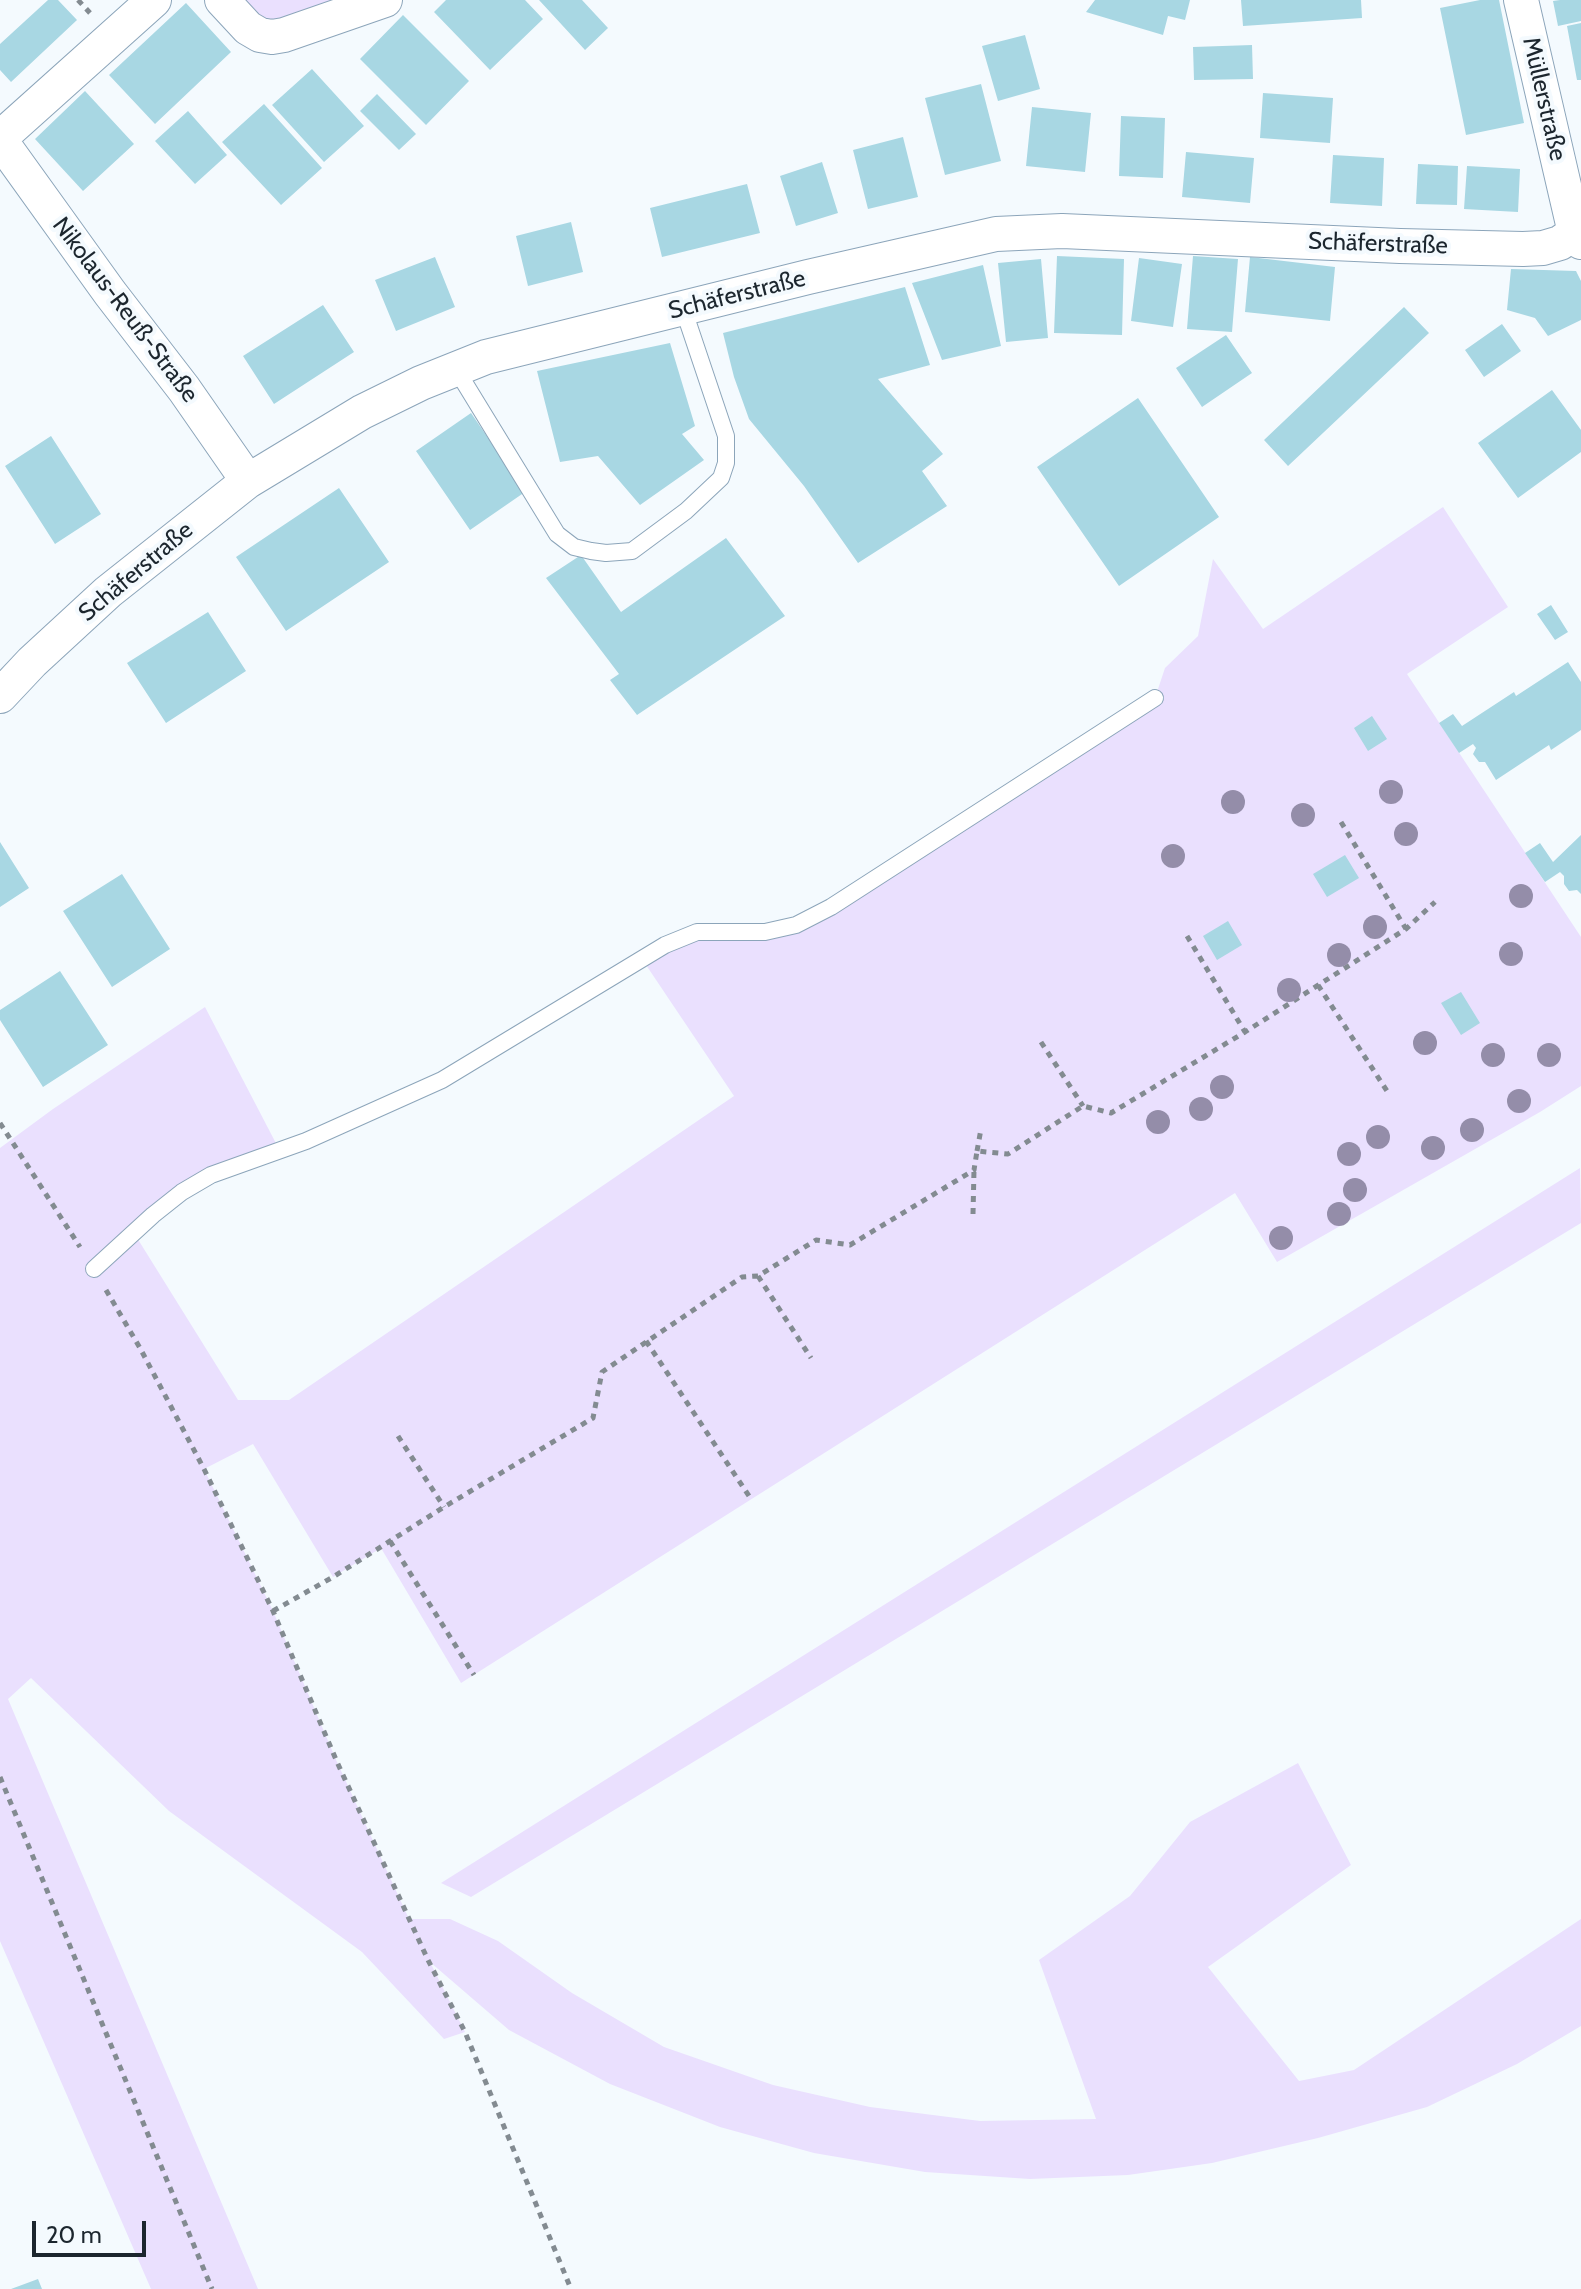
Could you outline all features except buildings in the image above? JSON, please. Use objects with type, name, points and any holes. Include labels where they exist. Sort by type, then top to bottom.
[{"type":"street","points":[[0,139],[154,0]]},
{"type":"street","points":[[222,0],[248,28],[272,37],[385,0]]},
{"type":"street","name":"Müllerstraße","points":[[1521,0],[1579,234]]},
{"type":"street","name":"Nikolaus-Reuß-Straße","points":[[0,139],[248,481]]},
{"type":"street","name":"Schäferstraße","points":[[0,696],[108,592],[248,481],[362,412],[421,383],[486,357],[996,234],[1062,231],[1523,249],[1543,248],[1579,234]]},
{"type":"lane","points":[[456,369],[557,534],[574,547],[591,551],[632,551],[686,511],[713,486],[721,478],[726,463],[726,436],[683,308]]},
{"type":"lane","points":[[94,1269],[182,1192],[211,1175],[306,1141],[442,1080],[665,945],[697,932],[775,930],[796,925],[831,907],[1155,698]]},
{"type":"path","points":[[1341,822],[1406,929]]},
{"type":"path","points":[[1041,1042],[1083,1106],[1111,1113],[1406,929],[1435,902]]},
{"type":"path","points":[[1187,936],[1245,1032]]},
{"type":"path","points":[[1318,985],[1389,1094]]},
{"type":"path","points":[[977,1151],[1008,1154],[1083,1106]]},
{"type":"path","points":[[0,1123],[94,1269],[204,1469],[273,1611],[337,1762],[428,1960],[465,2032],[571,2289]]},
{"type":"path","points":[[973,1214],[974,1170],[981,1129]]},
{"type":"path","points":[[273,1611],[593,1418],[602,1372],[742,1277],[758,1276],[816,1240],[850,1245],[974,1170]]},
{"type":"path","points":[[758,1276],[811,1358]]},
{"type":"path","points":[[646,1341],[751,1499]]},
{"type":"path","points":[[398,1436],[444,1507]]},
{"type":"path","points":[[390,1541],[474,1675]]},
{"type":"path","points":[[0,1777],[212,2289]]},
{"type":"shaded area","points":[[236,0],[344,0],[288,23],[264,23]]},
{"type":"shaded area","points":[[1443,507],[1508,607],[1407,674],[1581,937],[1581,1086],[1277,1262],[1235,1193],[461,1683],[381,1548],[333,1577],[253,1444],[204,1469],[273,1611],[337,1762],[409,1919],[450,1919],[498,1941],[572,1993],[664,2047],[773,2085],[870,2107],[980,2121],[1096,2119],[1039,1960],[1130,1896],[1190,1822],[1298,1763],[1351,1865],[1208,1967],[1299,2081],[1354,2070],[1581,1919],[1581,2026],[1517,2064],[1427,2107],[1318,2138],[1212,2163],[1128,2175],[1030,2179],[925,2172],[814,2153],[720,2127],[610,2084],[509,2030],[430,1962],[465,2032],[444,2039],[362,1952],[169,1811],[31,1678],[8,1699],[258,2289],[151,2289],[0,1941],[0,1148],[205,1007],[280,1151],[211,1175],[134,1233],[238,1400],[289,1400],[734,1096],[642,959],[697,932],[796,925],[1155,698],[1165,668],[1198,636],[1213,559],[1263,629]]},
{"type":"shaded area","points":[[1580,1168],[1581,1223],[471,1897],[441,1883]]}]
